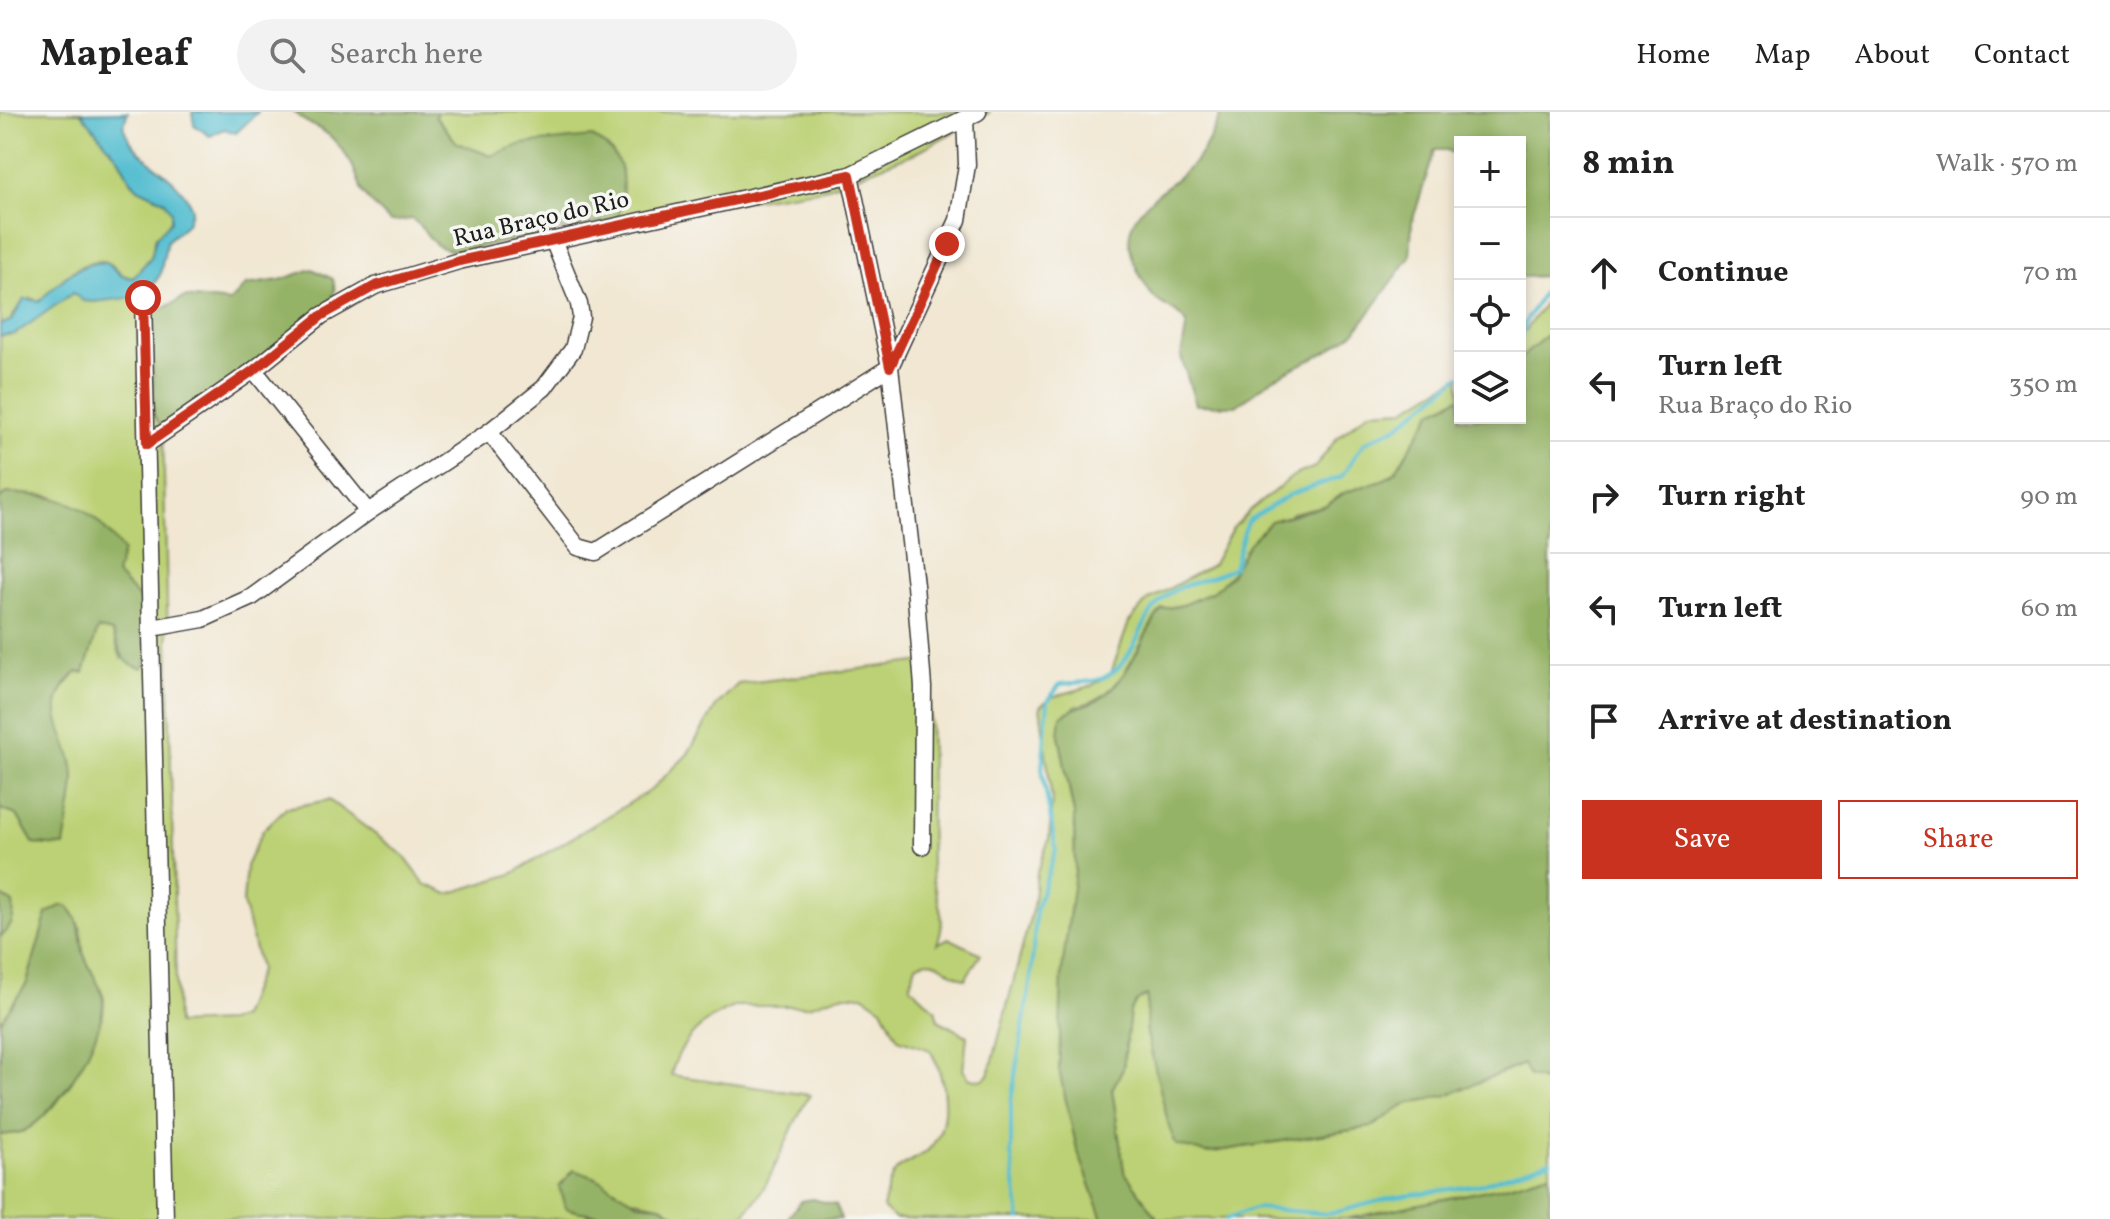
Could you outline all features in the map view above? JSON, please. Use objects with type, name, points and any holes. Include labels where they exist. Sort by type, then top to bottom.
[{"type":"street","name":"Rua Braço do Rio","points":[[147,444],[254,370],[321,316],[375,286],[459,261],[850,175],[972,116]]},
{"type":"street","points":[[489,432],[578,547],[596,552],[890,367],[958,220],[972,116]]},
{"type":"street","points":[[850,175],[890,367],[923,687],[922,846]]},
{"type":"street","points":[[152,628],[177,626],[225,612],[281,578],[368,512],[525,406],[553,378],[573,349],[579,333],[579,304],[553,240]]},
{"type":"street","points":[[143,298],[165,1219]]},
{"type":"street","points":[[254,370],[368,512]]},
{"type":"green space","points":[[0,112],[82,112],[119,159],[130,180],[138,188],[165,201],[171,211],[171,221],[156,237],[151,257],[133,278],[103,261],[93,261],[73,271],[40,301],[31,298],[17,309],[8,324],[0,325]]},
{"type":"green space","points":[[294,112],[437,112],[435,116],[457,143],[491,156],[522,144],[592,137],[612,153],[622,172],[618,219],[458,251],[448,250],[435,244],[412,219],[390,222],[366,197],[351,164],[334,140]]},
{"type":"green space","points":[[437,112],[990,112],[915,153],[823,189],[618,219],[556,142],[522,144],[491,156],[457,143],[435,115]]},
{"type":"green space","points":[[1222,112],[1550,112],[1550,276],[1526,277],[1526,136],[1454,136],[1454,154],[1435,150],[1412,222],[1410,257],[1356,331],[1328,351],[1274,378],[1236,406],[1196,405],[1181,357],[1187,323],[1149,291],[1136,267],[1130,248],[1130,232],[1135,218],[1145,206],[1191,166],[1209,140]]},
{"type":"green space","points":[[312,269],[333,279],[335,290],[331,300],[277,351],[163,431],[154,415],[152,314],[185,297],[230,302],[246,285],[280,280]]},
{"type":"green space","points":[[154,283],[154,415],[163,431],[177,1024],[228,1022],[241,1017],[260,969],[243,903],[246,866],[263,830],[286,808],[329,800],[403,855],[425,884],[448,894],[512,874],[651,790],[687,755],[717,705],[738,684],[924,661],[931,738],[931,866],[942,923],[937,944],[949,938],[981,954],[965,979],[930,961],[916,965],[910,986],[935,1009],[938,1020],[967,1036],[963,1070],[970,1079],[981,1080],[989,1075],[1033,906],[1037,873],[1049,839],[1052,800],[1040,706],[1052,697],[1091,686],[1111,673],[1129,622],[1147,601],[1213,564],[1232,529],[1248,512],[1293,476],[1315,467],[1337,438],[1370,411],[1405,409],[1454,380],[1454,400],[1433,411],[1395,472],[1385,479],[1344,493],[1327,505],[1292,513],[1214,591],[1183,605],[1161,609],[1118,681],[1106,693],[1075,706],[1059,735],[1074,814],[1075,872],[1059,1070],[1077,1149],[1103,1219],[895,1219],[883,1208],[895,1172],[927,1151],[941,1129],[944,1102],[940,1074],[930,1050],[898,1039],[882,1008],[863,995],[841,995],[808,1006],[737,1006],[704,1024],[680,1051],[671,1075],[810,1095],[761,1192],[739,1219],[703,1215],[680,1218],[660,1205],[627,1198],[596,1178],[588,1215],[623,1219],[0,1219],[0,1135],[24,1131],[55,1105],[69,1086],[103,1015],[104,998],[83,953],[81,928],[47,913],[27,983],[0,1022],[0,937],[4,934],[13,903],[0,895],[0,809],[17,815],[34,844],[64,846],[63,742],[55,710],[59,693],[77,672],[98,629],[112,631],[121,658],[144,603],[116,574],[82,511],[50,496],[7,493],[0,499],[0,336],[15,334],[73,292],[94,302],[148,292]]},
{"type":"green space","points":[[1550,296],[1550,332],[1526,354],[1526,329]]},
{"type":"green space","points":[[1550,332],[1550,1081],[1529,1077],[1523,1064],[1447,1095],[1407,1104],[1371,1127],[1206,1153],[1176,1145],[1169,1127],[1146,1030],[1147,995],[1136,1002],[1130,1012],[1123,1069],[1112,1089],[1124,1171],[1158,1219],[1103,1219],[1077,1149],[1059,1070],[1062,970],[1075,872],[1074,814],[1059,735],[1061,716],[1106,694],[1130,665],[1162,609],[1183,605],[1214,591],[1231,575],[1248,544],[1271,521],[1327,505],[1344,493],[1385,479],[1395,472],[1433,411],[1454,400],[1454,424],[1526,424],[1526,354]]},
{"type":"green space","points":[[7,493],[61,500],[86,512],[123,551],[116,574],[144,603],[151,653],[143,668],[125,659],[112,632],[98,629],[84,673],[77,672],[64,686],[58,699],[59,723],[74,777],[64,846],[34,844],[17,815],[0,809],[0,499]]},
{"type":"green space","points":[[0,895],[13,903],[14,908],[10,926],[0,937]]},
{"type":"green space","points":[[67,906],[78,922],[85,957],[102,995],[101,1017],[96,1035],[76,1074],[50,1109],[24,1131],[0,1135],[0,1022],[27,983],[47,913]]},
{"type":"green space","points":[[1147,994],[1156,1060],[1172,1096],[1206,1153],[1371,1127],[1407,1104],[1447,1095],[1523,1064],[1541,1081],[1550,1081],[1550,1173],[1502,1187],[1347,1219],[1158,1219],[1124,1171],[1112,1089],[1123,1069],[1130,1012],[1136,1002]]},
{"type":"green space","points":[[574,1170],[596,1178],[638,1203],[660,1205],[680,1218],[703,1215],[718,1219],[661,1218],[616,1216],[566,1208],[559,1187]]},
{"type":"green space","points":[[1550,1173],[1550,1219],[1347,1219],[1502,1187]]},
{"type":"green space","points":[[812,1199],[836,1205],[841,1219],[787,1219],[801,1201]]},
{"type":"water","points":[[128,112],[123,126],[129,139],[178,186],[192,209],[187,224],[167,241],[160,275],[148,292],[136,297],[94,302],[83,301],[73,293],[15,334],[0,336],[0,325],[12,320],[24,299],[40,301],[79,269],[108,263],[122,276],[133,278],[151,257],[156,237],[171,221],[171,211],[165,201],[138,188],[119,159],[81,113]]},
{"type":"water","points":[[192,112],[258,112],[236,133],[224,129],[210,136],[194,125]]},
{"type":"waterway","points":[[1526,320],[1550,282]]},
{"type":"waterway","points":[[1020,1219],[1011,1153],[1011,1102],[1031,977],[1036,909],[1056,850],[1042,769],[1048,701],[1060,684],[1097,680],[1115,671],[1131,651],[1156,605],[1166,596],[1234,567],[1247,521],[1291,494],[1341,477],[1364,443],[1398,426],[1454,381]]},
{"type":"waterway","points":[[1227,1219],[1256,1208],[1329,1214],[1391,1198],[1478,1185],[1550,1161]]},
{"type":"route","points":[[143,298],[147,444],[254,370],[321,316],[375,286],[459,261],[658,216],[794,190],[850,175],[890,367],[947,244]]}]
